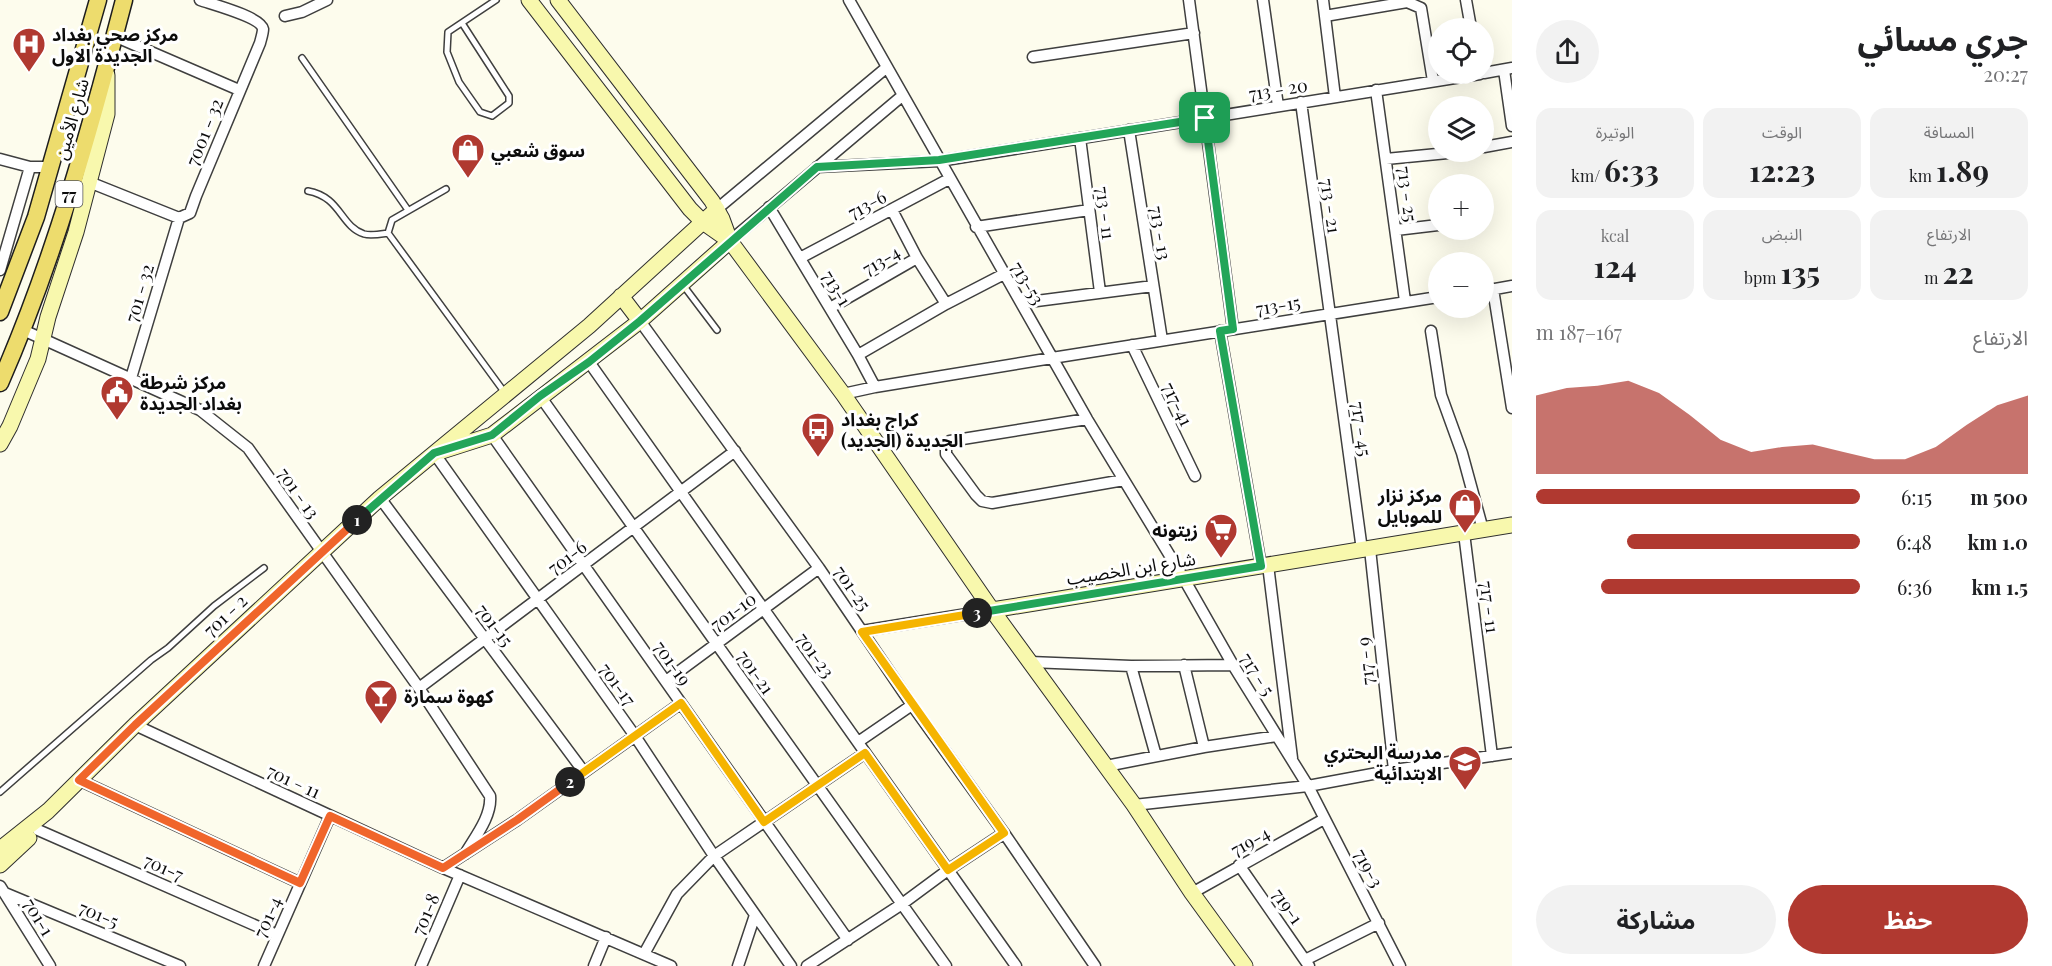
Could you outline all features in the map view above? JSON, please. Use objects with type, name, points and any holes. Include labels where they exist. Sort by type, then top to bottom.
[{"type":"main road","name":"شارع الأمين","points":[[0,312],[36,218],[98,0]]},
{"type":"main road","name":"شارع الأمين","points":[[0,382],[23,330],[60,225],[124,0]]},
{"type":"street","name":"7001 - 32","points":[[179,218],[190,213],[260,43],[263,29],[260,23],[249,17],[200,0]]},
{"type":"street","points":[[285,16],[302,12],[327,0]]},
{"type":"street","points":[[529,0],[690,209],[703,222],[730,241]]},
{"type":"street","points":[[558,0],[717,209],[730,241],[843,394],[992,610],[1134,805],[1192,893],[1245,966]]},
{"type":"street","name":"713-53","points":[[849,0],[1087,419],[1184,579]]},
{"type":"street","points":[[1189,0],[1233,329]]},
{"type":"street","points":[[1263,0],[1278,106]]},
{"type":"street","points":[[1323,0],[1335,97]]},
{"type":"street","points":[[1466,0],[1469,18]]},
{"type":"street","points":[[1325,16],[1407,2],[1415,3],[1421,8],[1428,51]]},
{"type":"street","points":[[1033,57],[1194,33]]},
{"type":"street","points":[[114,36],[239,90]]},
{"type":"street","points":[[0,444],[38,359],[89,182],[107,114],[107,62]]},
{"type":"street","points":[[717,209],[886,68]]},
{"type":"street","points":[[1508,69],[1512,126]]},
{"type":"street","name":"713 - 20","points":[[817,167],[939,160],[1428,82]]},
{"type":"street","name":"713 - 25","points":[[1376,90],[1405,302]]},
{"type":"street","points":[[434,453],[492,435],[540,396],[589,362],[902,96]]},
{"type":"street","name":"713 - 21","points":[[1301,102],[1329,314]]},
{"type":"street","name":"713 - 13","points":[[1129,130],[1162,340]]},
{"type":"street","name":"713 - 11","points":[[1080,138],[1100,292]]},
{"type":"street","points":[[1494,145],[1512,142]]},
{"type":"street","points":[[1386,159],[1428,155]]},
{"type":"street","points":[[0,159],[30,167],[51,167]]},
{"type":"street","points":[[0,270],[30,167]]},
{"type":"street","name":"713-6","points":[[800,258],[949,179]]},
{"type":"street","points":[[89,182],[179,218]]},
{"type":"street","name":"713-1","points":[[769,207],[858,354],[875,387]]},
{"type":"street","name":"701 - 2","points":[[48,811],[135,725],[380,498],[589,326],[717,209]]},
{"type":"street","points":[[892,210],[917,258],[946,304]]},
{"type":"street","points":[[976,226],[1089,210]]},
{"type":"street","name":"701 - 32","points":[[131,378],[179,218]]},
{"type":"street","points":[[1396,230],[1428,226]]},
{"type":"street","name":"713-4","points":[[830,308],[917,258]]},
{"type":"street","points":[[858,354],[1004,274]]},
{"type":"street","points":[[1494,289],[1512,285]]},
{"type":"street","points":[[1021,303],[1153,286]]},
{"type":"street","points":[[621,296],[640,321]]},
{"type":"street","name":"713-15","points":[[843,394],[1162,340],[1428,299]]},
{"type":"street","name":"717 - 45","points":[[1329,314],[1366,549]]},
{"type":"street","points":[[1494,318],[1512,408]]},
{"type":"street","name":"701-25","points":[[640,321],[819,568],[1095,966]]},
{"type":"street","name":"701 - 13","points":[[23,330],[200,410],[248,448],[419,688],[490,796],[491,806],[488,813],[465,854]]},
{"type":"street","points":[[1220,331],[1265,566],[1293,762]]},
{"type":"street","points":[[1431,331],[1441,394],[1462,453],[1483,530]]},
{"type":"street","name":"717-41","points":[[1132,345],[1195,476]]},
{"type":"street","name":"701-23","points":[[589,362],[1016,966]]},
{"type":"street","name":"701-21","points":[[540,396],[946,966]]},
{"type":"street","points":[[1087,419],[950,441],[946,445],[946,454],[976,495],[982,501],[992,503],[1124,480]]},
{"type":"street","name":"701-19","points":[[492,435],[848,940]]},
{"type":"street","name":"701-6","points":[[419,688],[735,451]]},
{"type":"street","name":"701-17","points":[[434,453],[635,736],[714,856],[791,966]]},
{"type":"street","name":"701-15","points":[[380,498],[584,771]]},
{"type":"street","name":"شارع ابن الخصيب","points":[[862,632],[1512,525]]},
{"type":"street","name":"717 - 11","points":[[1464,533],[1492,756]]},
{"type":"street","name":"717 - 9","points":[[1366,549],[1394,770]]},
{"type":"street","name":"701-10","points":[[666,681],[819,568]]},
{"type":"street","name":"717 - 5","points":[[1184,579],[1308,786]]},
{"type":"street","points":[[1030,662],[1131,666],[1233,664]]},
{"type":"street","points":[[1184,664],[1204,747]]},
{"type":"street","points":[[1131,666],[1156,756]]},
{"type":"street","points":[[443,868],[517,820],[681,703]]},
{"type":"street","points":[[858,742],[912,705]]},
{"type":"street","name":"701 - 11","points":[[135,725],[443,868],[671,966]]},
{"type":"street","points":[[1106,766],[1277,736]]},
{"type":"street","points":[[644,954],[677,894],[714,856],[865,753]]},
{"type":"street","points":[[1134,805],[1308,786],[1394,770],[1512,753]]},
{"type":"street","points":[[79,780],[300,883]]},
{"type":"street","name":"719-3","points":[[1308,786],[1400,966]]},
{"type":"street","points":[[0,865],[38,830],[48,811]]},
{"type":"street","points":[[0,849],[48,811]]},
{"type":"street","name":"701-4","points":[[264,966],[330,816]]},
{"type":"street","name":"719-4","points":[[1192,893],[1324,819]]},
{"type":"street","name":"701-7","points":[[38,830],[277,935]]},
{"type":"street","points":[[807,966],[1004,833]]},
{"type":"street","name":"719-1","points":[[1239,866],[1307,963]]},
{"type":"street","name":"701-8","points":[[422,966],[460,875]]},
{"type":"street","name":"701-1","points":[[3,889],[48,963]]},
{"type":"street","name":"701-5","points":[[3,889],[180,966]]},
{"type":"street","points":[[738,966],[755,915]]},
{"type":"street","points":[[1307,963],[1379,923]]},
{"type":"street","points":[[594,966],[606,937]]},
{"type":"street","points":[[48,963],[60,966]]},
{"type":"lane","points":[[462,23],[509,96],[509,103],[492,116],[480,112],[459,82],[447,52],[448,32],[496,0]]},
{"type":"lane","points":[[302,58],[408,210]]},
{"type":"lane","points":[[388,233],[392,220],[446,189]]},
{"type":"lane","points":[[308,191],[321,193],[354,229],[365,235],[388,233]]},
{"type":"lane","points":[[388,233],[506,394]]},
{"type":"lane","points":[[682,284],[717,330]]},
{"type":"lane","points":[[0,792],[214,606],[264,568]]},
{"type":"place","name":"مركز صحي بغداد الجديدة الاول","points":[[29,73]]},
{"type":"place","name":"سوق شعبي","points":[[468,179]]},
{"type":"place","name":"مركز شرطة بغداد الجديدة","points":[[117,421]]},
{"type":"place","name":"كراج بغداد الجديدة (الجديد)","points":[[818,458]]},
{"type":"place","name":"مركز نزار للموبايل","points":[[1465,534]]},
{"type":"place","name":"زيتونه","points":[[1221,559]]},
{"type":"place","name":"كهوة سمارة","points":[[381,725]]},
{"type":"place","name":"مدرسة البحتري الابتدائية","points":[[1465,791]]},
{"type":"route","points":[[1205,118],[1233,329],[1220,331],[1261,566],[862,632],[1004,833],[948,870],[865,753],[764,822],[681,703],[517,820],[443,868],[330,816],[300,883],[79,780],[135,725],[380,498],[434,453],[492,435],[640,321],[817,167],[939,160],[1205,118]]}]
